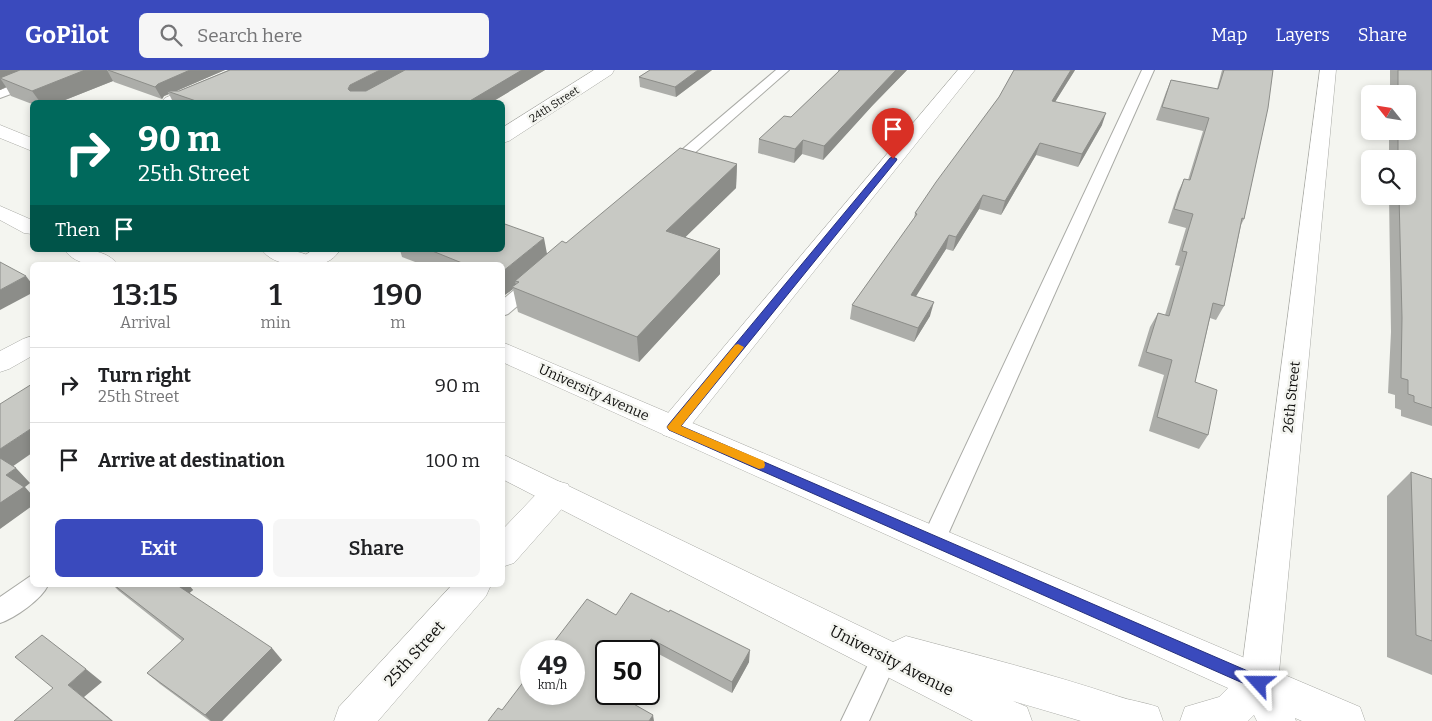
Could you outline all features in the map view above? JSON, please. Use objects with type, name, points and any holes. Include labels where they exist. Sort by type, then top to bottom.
[{"type":"street","points":[[176,100],[244,70]]},
{"type":"street","name":"24th Street","points":[[505,135],[606,70]]},
{"type":"street","points":[[673,427],[967,70]]},
{"type":"street","name":"26th Street","points":[[1259,683],[1328,70]]},
{"type":"street","points":[[0,131],[30,144]]},
{"type":"street","points":[[0,212],[30,227]]},
{"type":"street","points":[[80,252],[100,262]]},
{"type":"street","points":[[278,252],[300,262]]},
{"type":"street","points":[[311,262],[326,252]]},
{"type":"street","points":[[0,363],[30,345]]},
{"type":"street","name":"University Avenue","points":[[505,352],[1346,721]]},
{"type":"street","name":"University Avenue","points":[[505,466],[1014,721]]},
{"type":"street","points":[[505,551],[557,492]]},
{"type":"street","name":"25th Street","points":[[353,721],[472,587]]},
{"type":"street","points":[[844,636],[1074,700],[1131,720],[1144,721]]},
{"type":"street","points":[[1199,721],[1229,714],[1259,683],[1277,721]]},
{"type":"lane","points":[[0,94],[63,70]]},
{"type":"lane","points":[[654,180],[783,70]]},
{"type":"lane","points":[[933,541],[1148,70]]},
{"type":"lane","points":[[505,307],[548,271]]},
{"type":"lane","points":[[0,612],[33,587]]},
{"type":"lane","points":[[855,721],[885,657]]},
{"type":"building","points":[[20,70],[85,70],[32,91],[0,78]]},
{"type":"building","points":[[108,70],[190,70],[155,87]]},
{"type":"building","points":[[230,70],[380,70],[350,85],[348,89],[350,91],[366,91],[405,70],[522,70],[471,100],[193,100],[167,91],[179,91]]},
{"type":"building","points":[[650,70],[698,70],[675,87],[639,77]]},
{"type":"building","points":[[840,70],[896,70],[824,146],[803,140],[795,149],[759,139],[784,116],[791,117]]},
{"type":"building","points":[[1014,70],[1071,70],[1052,101],[1106,113],[1082,154],[1040,143],[1005,201],[983,195],[956,237],[949,235],[911,295],[934,302],[918,328],[852,305],[917,214],[915,213],[936,182],[999,97]]},
{"type":"building","points":[[1224,70],[1273,70],[1268,108],[1244,219],[1242,218],[1224,306],[1213,303],[1195,382],[1217,390],[1208,435],[1157,417],[1172,360],[1146,352],[1158,313],[1169,316],[1187,252],[1182,251],[1193,214],[1174,209],[1184,179],[1190,180],[1209,118],[1162,107],[1171,80],[1218,89]]},
{"type":"building","points":[[1398,70],[1432,70],[1432,408],[1414,402],[1414,396],[1408,394],[1408,380],[1401,378],[1402,318],[1399,205],[1416,205],[1416,150],[1398,150],[1398,140],[1416,140],[1416,85],[1398,85]]},
{"type":"building","points":[[680,148],[737,164],[666,231],[720,249],[637,337],[512,287],[519,282],[515,281],[562,241],[566,243]]},
{"type":"building","points":[[505,224],[544,238],[505,270],[505,262],[460,262],[435,252],[505,252]]},
{"type":"building","points":[[0,262],[26,276],[0,290]]},
{"type":"building","points":[[30,385],[30,429],[0,449],[0,404]]},
{"type":"building","points":[[0,458],[16,468],[6,475],[24,487],[0,503]]},
{"type":"building","points":[[1411,472],[1432,479],[1432,641],[1416,635]]},
{"type":"building","points":[[117,587],[180,587],[272,648],[205,715],[147,673],[184,639]]},
{"type":"building","points":[[631,593],[669,612],[670,610],[750,650],[732,682],[660,644],[660,640],[595,640],[595,705],[635,705],[653,715],[649,721],[488,721],[498,708],[502,710],[520,686],[520,705],[585,705],[585,640],[555,640],[587,599],[616,615]]},
{"type":"building","points":[[42,635],[86,669],[68,685],[112,721],[14,721],[53,688],[15,657]]},
{"type":"slow traffic","points":[[738,347],[673,427],[759,465]]},
{"type":"route","points":[[893,159],[673,427],[1259,683]]}]
